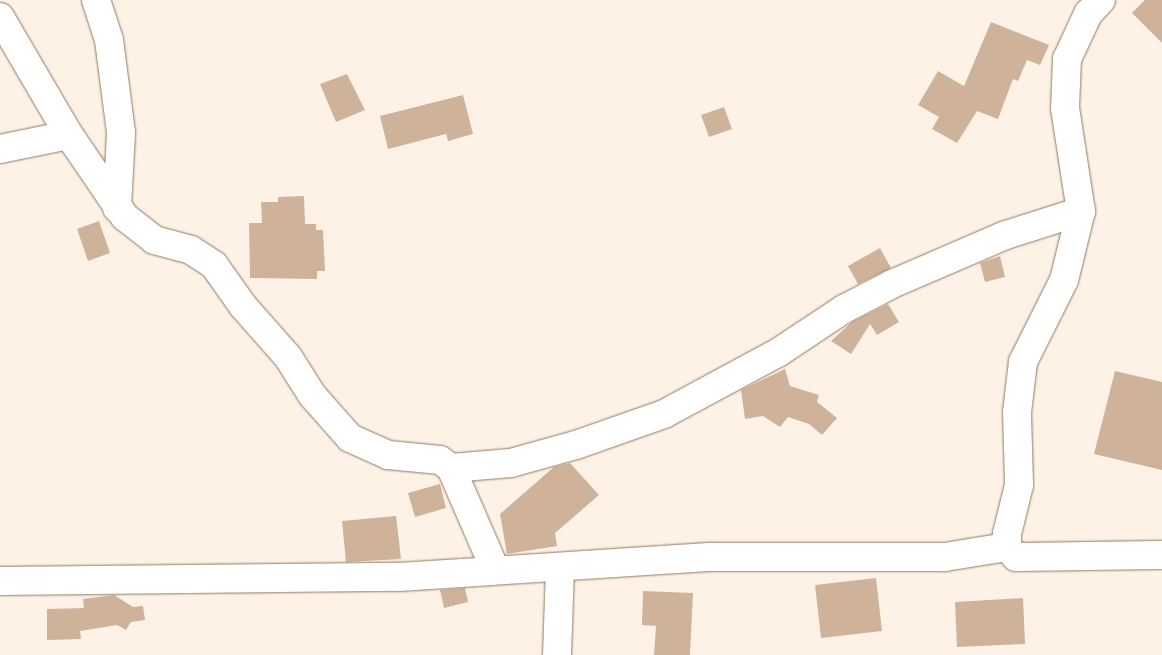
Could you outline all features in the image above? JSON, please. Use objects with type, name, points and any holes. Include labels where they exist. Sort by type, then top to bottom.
[{"type":"street","points":[[96,0],[109,40],[121,133],[117,208]]},
{"type":"street","points":[[1101,0],[1088,14],[1067,59],[1065,108],[1081,211],[1064,280],[1023,362],[1017,412],[1019,485],[1007,534],[1007,547],[1016,557],[1162,555]]},
{"type":"street","points":[[0,17],[69,135],[117,208],[136,228],[154,240],[191,250],[214,265],[243,306],[288,357],[312,395],[350,438],[388,455],[440,460],[451,468],[495,569]]},
{"type":"street","points":[[0,148],[69,135]]},
{"type":"street","points":[[451,468],[511,463],[576,446],[664,414],[779,352],[844,309],[892,284],[1006,235],[1081,211]]},
{"type":"street","points":[[0,581],[399,577],[495,569],[560,567],[712,557],[945,557],[1007,547]]},
{"type":"street","points":[[557,655],[560,567]]},
{"type":"building","points":[[1145,0],[1162,0],[1162,43],[1132,13]]},
{"type":"building","points":[[991,22],[1049,45],[1040,65],[1027,60],[1018,81],[1013,79],[998,119],[977,111],[957,143],[932,129],[939,117],[918,105],[938,71],[964,86]]},
{"type":"building","points":[[347,74],[365,110],[336,122],[320,84]]},
{"type":"building","points":[[463,95],[473,134],[448,141],[446,134],[388,149],[380,116]]},
{"type":"building","points":[[724,107],[732,129],[709,137],[701,115]]},
{"type":"building","points":[[304,196],[305,224],[316,224],[316,230],[323,230],[325,271],[317,271],[317,279],[250,278],[249,223],[262,223],[261,202],[278,202],[278,197]]},
{"type":"building","points":[[99,221],[110,253],[88,261],[77,229]]},
{"type":"building","points":[[880,248],[891,268],[858,284],[848,266]]},
{"type":"building","points":[[1000,256],[1005,277],[985,282],[980,263]]},
{"type":"building","points":[[888,304],[899,322],[877,335],[870,324],[851,354],[831,341],[852,322]]},
{"type":"building","points":[[785,369],[790,386],[819,395],[817,402],[837,418],[822,435],[809,424],[788,417],[780,427],[763,416],[745,419],[741,390]]},
{"type":"building","points":[[1115,371],[1162,382],[1162,470],[1094,454]]},
{"type":"building","points":[[570,463],[599,495],[555,533],[557,546],[507,554],[500,514],[554,467]]},
{"type":"building","points":[[440,484],[446,508],[415,517],[408,493]]},
{"type":"building","points":[[396,516],[401,559],[346,562],[342,521]]},
{"type":"building","points":[[876,578],[882,631],[821,638],[815,585]]},
{"type":"building","points":[[465,588],[468,602],[444,608],[440,590]]},
{"type":"building","points":[[643,591],[693,593],[690,655],[654,655],[656,626],[642,625]]},
{"type":"building","points":[[114,595],[133,607],[143,606],[145,620],[131,622],[126,630],[117,625],[80,631],[81,639],[47,640],[47,609],[84,608],[83,599]]},
{"type":"building","points":[[1023,598],[1025,644],[957,647],[955,602]]}]
